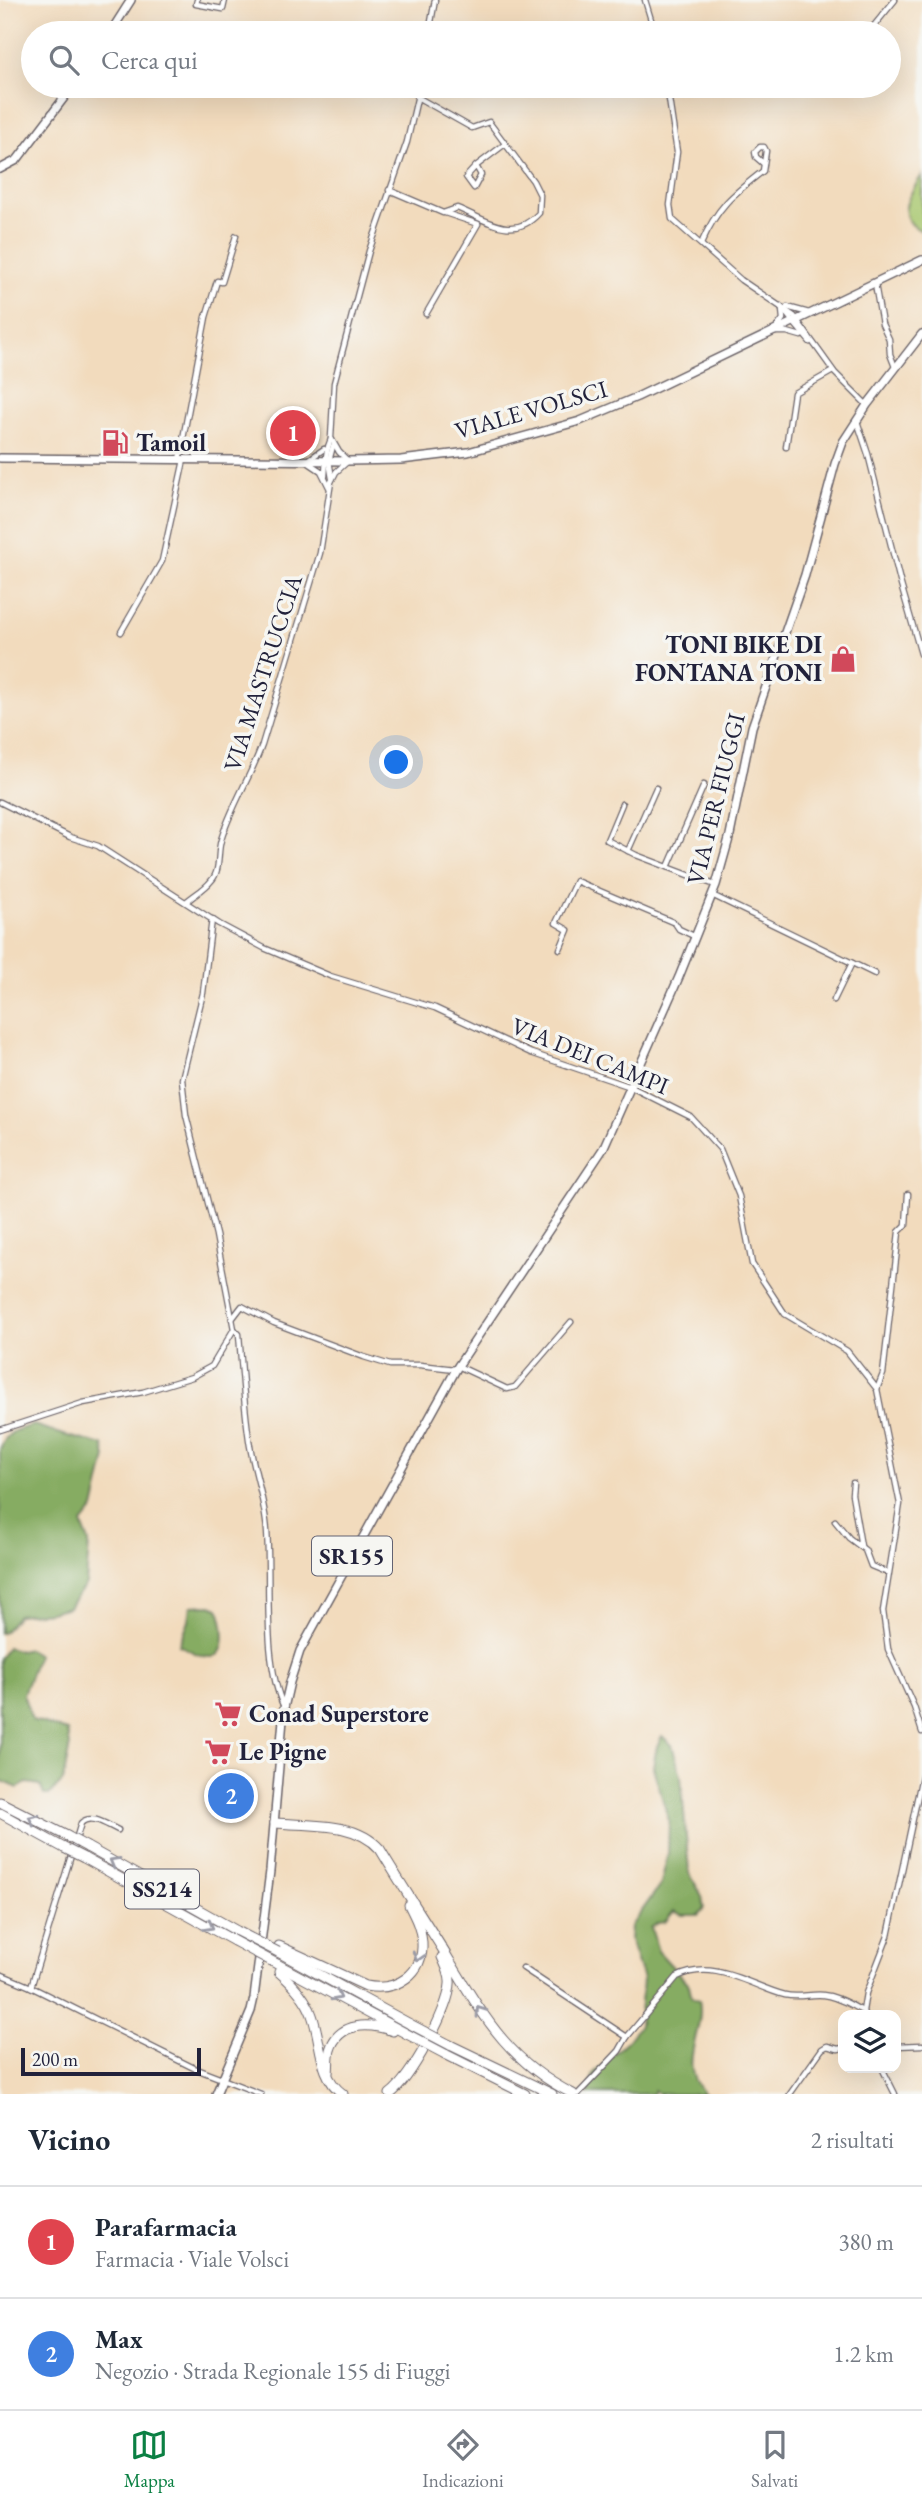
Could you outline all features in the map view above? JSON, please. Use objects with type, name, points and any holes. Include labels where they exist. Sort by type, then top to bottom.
[{"type":"highway","name":"SS214","points":[[0,1802],[87,1847],[236,1936],[250,1950],[278,1968],[407,2034],[552,2094]]},
{"type":"highway","name":"SS214","points":[[0,1814],[236,1936],[252,1938],[279,1949],[525,2094]]},
{"type":"highway","points":[[275,1823],[355,1831],[372,1840],[478,2008],[501,2038],[524,2063],[550,2082],[576,2094]]},
{"type":"highway","points":[[279,1949],[366,1986],[386,1987],[404,1981],[418,1965],[422,1944],[418,1925],[394,1871]]},
{"type":"highway","points":[[390,2094],[407,2078],[449,1995],[450,1977],[428,1927]]},
{"type":"highway","points":[[278,1968],[300,1994],[312,2014],[324,2070],[343,2094]]},
{"type":"highway","points":[[328,2075],[331,2047],[343,2032],[351,2027],[370,2025],[407,2034]]},
{"type":"main road","points":[[118,21],[131,0]]},
{"type":"main road","points":[[0,169],[17,160],[64,98]]},
{"type":"main road","name":"VIALE VOLSCI","points":[[0,458],[348,461],[401,460],[468,452],[568,425],[637,397],[920,262]]},
{"type":"main road","name":"VIA PER FIUGGI","points":[[631,1087],[716,885],[730,835],[752,727],[805,575],[843,443],[867,405],[922,334]]},
{"type":"main road","name":"SR155","points":[[216,2094],[254,1998],[275,1823],[285,1708],[289,1682],[300,1651],[457,1367],[603,1149],[631,1087]]},
{"type":"street","points":[[197,0],[196,4],[223,9],[225,0]]},
{"type":"street","points":[[431,21],[435,0]]},
{"type":"street","points":[[645,0],[651,21]]},
{"type":"street","points":[[878,21],[895,0]]},
{"type":"street","points":[[325,476],[328,461],[333,455],[334,383],[369,251],[388,190],[407,142],[417,98]]},
{"type":"street","points":[[419,98],[472,128],[489,122],[533,181],[540,195],[539,213],[528,224],[512,229],[457,208],[443,213]]},
{"type":"street","points":[[669,98],[677,152],[671,213],[678,225],[741,280],[789,312],[805,338]]},
{"type":"street","points":[[476,166],[505,144]]},
{"type":"street","points":[[701,244],[715,214],[763,171],[764,164]]},
{"type":"street","points":[[388,190],[478,224],[426,314]]},
{"type":"street","points":[[121,632],[162,561],[206,317],[217,281],[222,282],[236,236]]},
{"type":"street","points":[[874,284],[882,324],[889,338],[890,354],[896,368]]},
{"type":"street","points":[[777,303],[804,330],[833,371],[867,405]]},
{"type":"street","points":[[777,303],[812,313],[804,330]]},
{"type":"street","points":[[772,333],[783,319],[782,309]]},
{"type":"street","points":[[772,333],[787,332],[805,338],[814,345]]},
{"type":"street","points":[[786,447],[794,393],[833,371]]},
{"type":"street","points":[[856,421],[868,454],[921,654]]},
{"type":"street","points":[[304,461],[332,441]]},
{"type":"street","points":[[332,441],[348,461],[332,479]]},
{"type":"street","points":[[327,446],[325,454],[332,479]]},
{"type":"street","points":[[304,461],[316,466],[325,476],[330,488]]},
{"type":"street","name":"VIA MASTRUCCIA","points":[[186,902],[213,880],[219,865],[220,842],[262,745],[320,552],[332,479]]},
{"type":"street","points":[[668,867],[704,785]]},
{"type":"street","points":[[628,851],[656,788]]},
{"type":"street","name":"VIA DEI CAMPI","points":[[0,802],[70,837],[98,846],[212,919],[264,948],[330,976],[435,1008],[531,1053],[631,1087],[691,1118],[720,1149],[739,1196],[752,1264],[785,1314],[847,1351],[877,1389],[900,1504],[883,1611],[888,1648],[922,1732]]},
{"type":"street","points":[[622,804],[607,840],[628,851],[716,885]]},
{"type":"street","points":[[560,949],[568,930],[556,923],[576,881],[675,923],[680,929],[696,937]]},
{"type":"street","points":[[712,895],[875,974]]},
{"type":"street","points":[[212,919],[203,993],[182,1079],[186,1115],[216,1235],[234,1329],[239,1334],[251,1447],[265,1517],[272,1653],[278,1689],[285,1708]]},
{"type":"street","points":[[834,1000],[852,963]]},
{"type":"street","points":[[877,1389],[883,1374],[899,1232],[906,1225],[908,1194]]},
{"type":"street","points":[[232,1319],[242,1306],[289,1330],[364,1357],[390,1365],[457,1367],[507,1389],[515,1387],[571,1322]]},
{"type":"street","points":[[0,1430],[83,1403],[143,1392],[192,1377],[212,1366],[234,1329]]},
{"type":"street","points":[[853,1483],[852,1494],[861,1547]]},
{"type":"street","points":[[835,1521],[849,1538],[865,1550],[871,1566],[888,1573]]},
{"type":"street","points":[[864,2010],[866,1993],[888,1936],[922,1776]]},
{"type":"street","points":[[31,1987],[81,1823],[91,1818],[118,1830]]},
{"type":"street","points":[[523,1968],[627,2037]]},
{"type":"street","points":[[576,2094],[618,2051],[677,1977],[686,1972],[711,1971],[734,1975],[788,1996],[828,1996],[858,2010]]},
{"type":"street","points":[[0,1975],[31,1987],[196,2069],[261,2094]]},
{"type":"street","points":[[901,2046],[922,2045]]},
{"type":"street","points":[[790,2094],[822,2049],[827,2046],[838,2049]]},
{"type":"street","points":[[884,2073],[895,2094]]},
{"type":"green space","points":[[922,175],[922,231],[908,219],[906,205]]},
{"type":"green space","points":[[34,1425],[103,1445],[106,1457],[94,1509],[82,1524],[89,1542],[86,1584],[69,1607],[18,1615],[3,1633],[0,1633],[0,1449],[10,1434]]},
{"type":"green space","points":[[211,1605],[218,1608],[224,1636],[217,1655],[207,1657],[179,1645],[189,1620],[191,1606]]},
{"type":"green space","points":[[7,1647],[20,1651],[28,1649],[38,1655],[23,1694],[32,1720],[67,1731],[70,1745],[63,1781],[49,1795],[44,1795],[40,1785],[27,1783],[18,1788],[0,1780],[0,1658]]},
{"type":"green space","points":[[662,1736],[672,1745],[681,1776],[689,1872],[702,1896],[704,1908],[698,1915],[682,1915],[674,1911],[665,1922],[651,1928],[658,1951],[689,1985],[692,1998],[699,2000],[699,2023],[693,2047],[692,2071],[704,2094],[659,2094],[654,2090],[652,2094],[588,2094],[594,2073],[628,2040],[639,2025],[643,1979],[630,1940],[631,1926],[661,1884],[668,1853],[669,1821],[653,1767]]},
{"type":"place","name":"Parafarmacia","points":[[293,433]]},
{"type":"place","name":"Tamoil","points":[[115,443]]},
{"type":"place","name":"TONI BIKE DI FONTANA TONI","points":[[843,659]]},
{"type":"place","name":"Conad Superstore","points":[[228,1714]]},
{"type":"place","name":"Le Pigne","points":[[218,1752]]},
{"type":"place","name":"Max","points":[[231,1796]]}]
